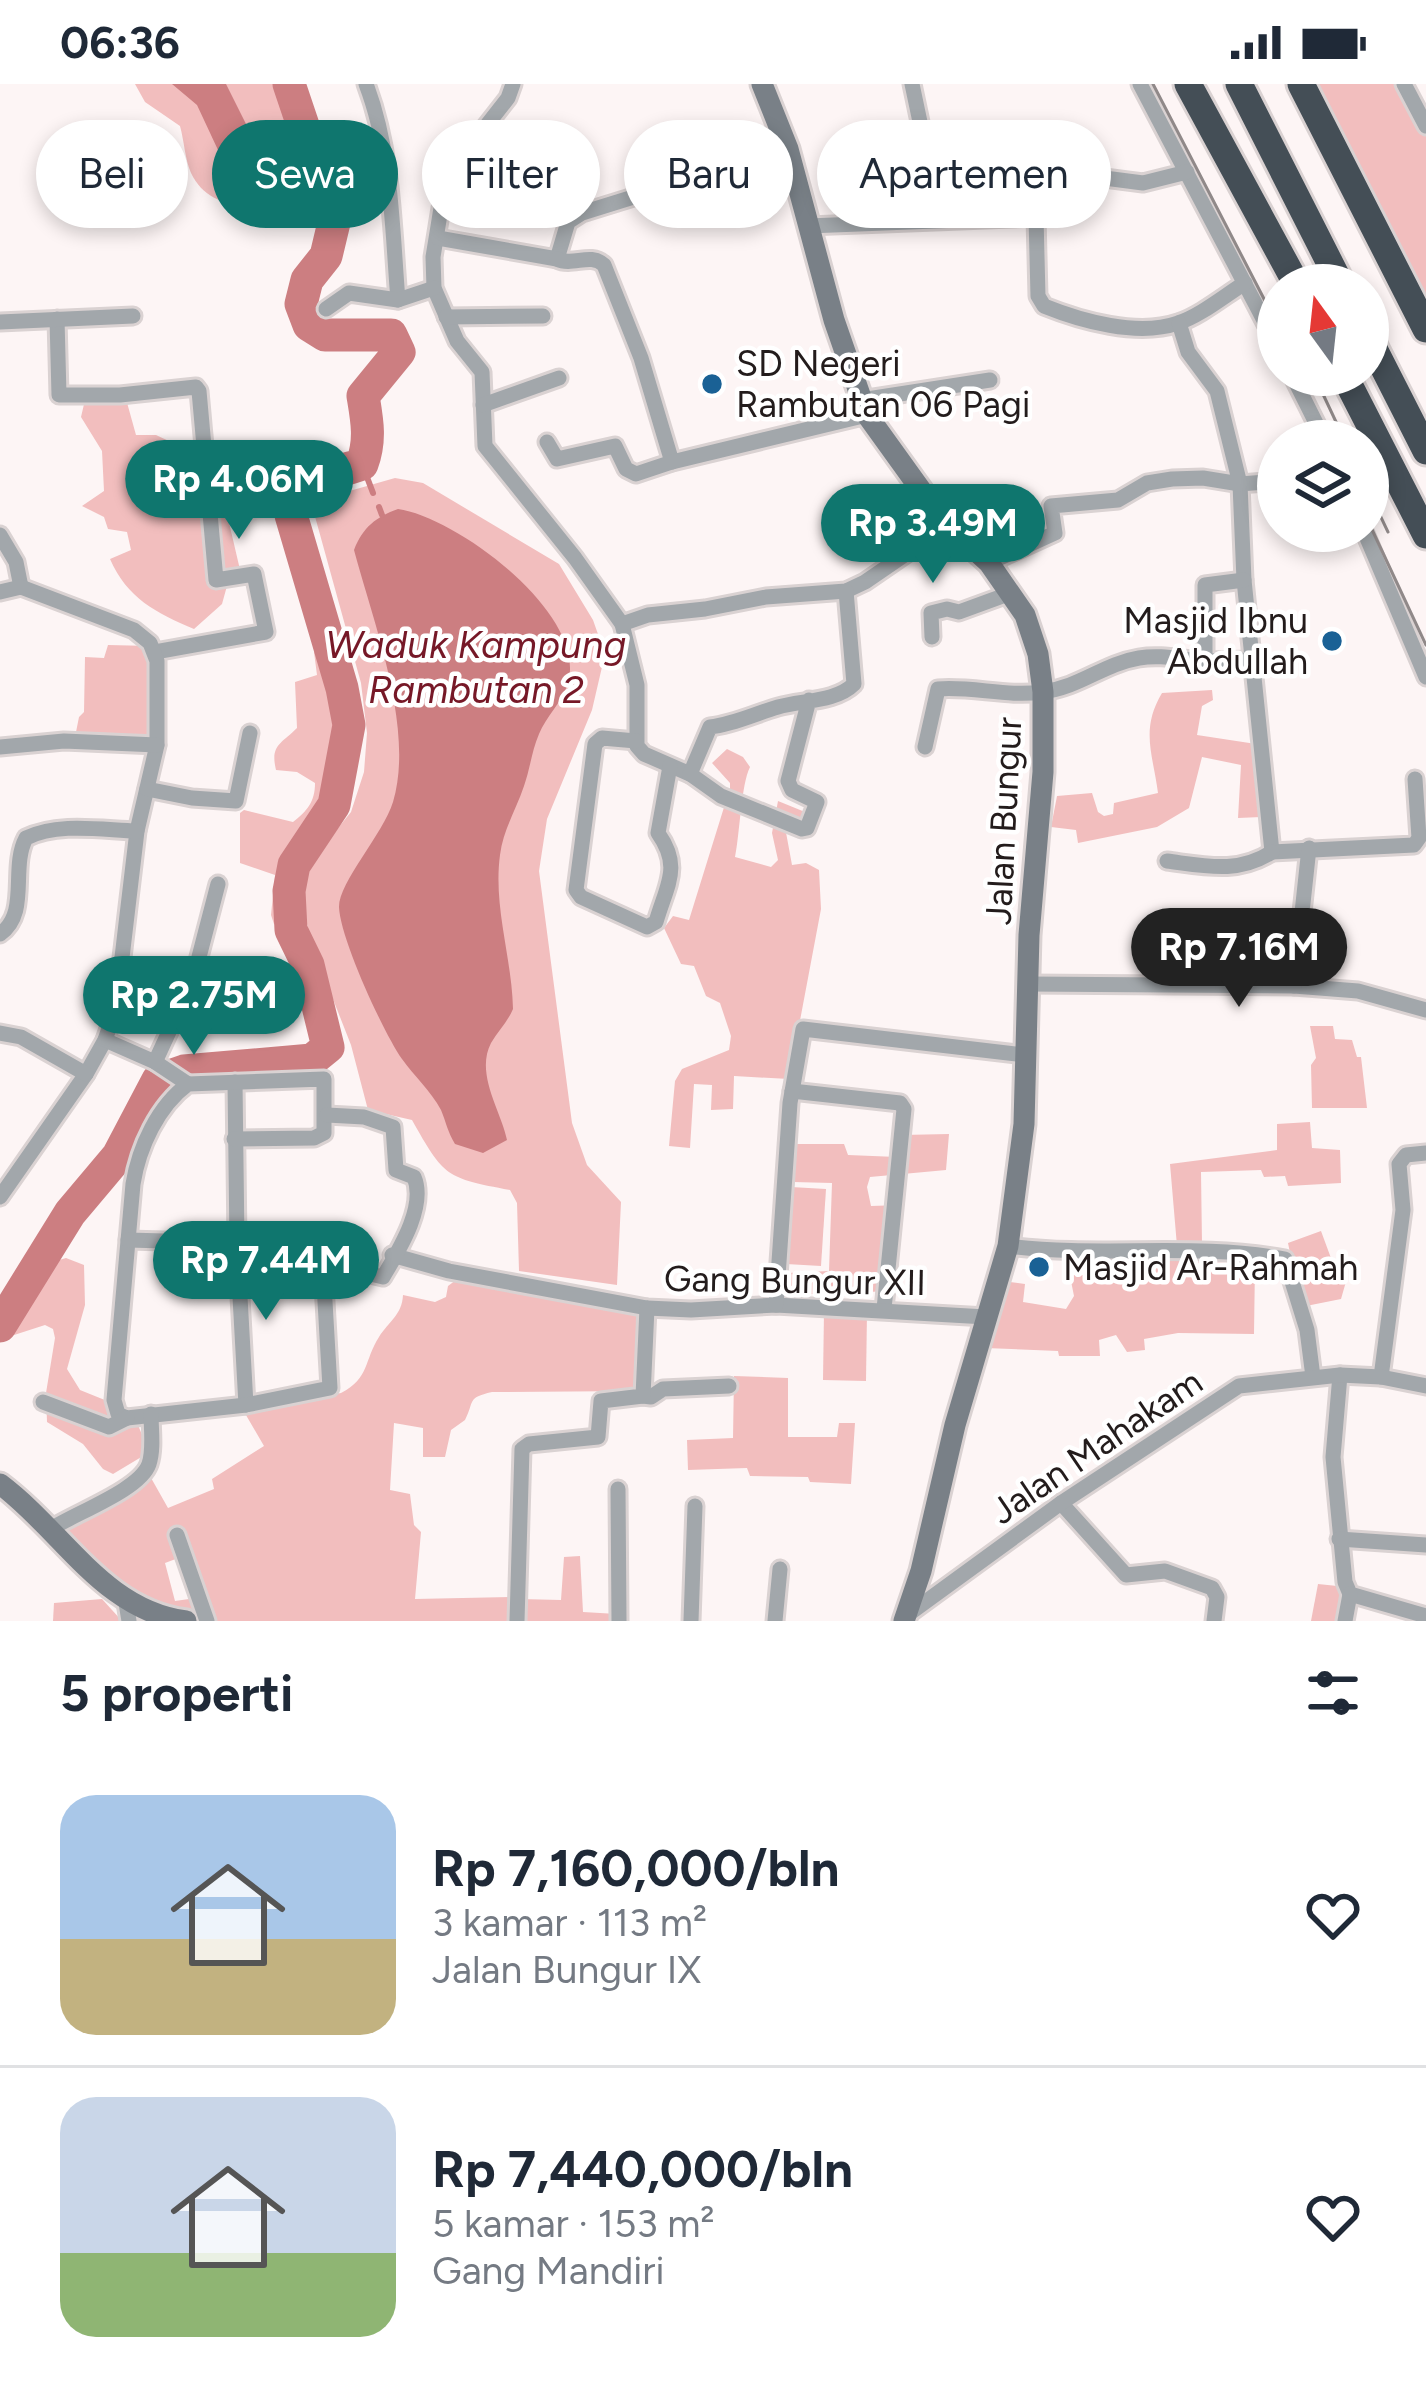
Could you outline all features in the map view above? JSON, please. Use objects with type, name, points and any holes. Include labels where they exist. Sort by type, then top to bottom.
[{"type":"highway","points":[[1188,84],[1286,264]]},
{"type":"highway","points":[[1239,84],[1330,264]]},
{"type":"highway","points":[[1301,84],[1426,329]]},
{"type":"highway","points":[[1389,379],[1426,451]]},
{"type":"highway","points":[[1355,396],[1426,535]]},
{"type":"street","points":[[366,84],[385,157],[398,300]]},
{"type":"street","points":[[513,84],[458,170],[442,208],[433,256],[434,288],[446,317],[457,341],[482,373],[485,446],[622,624],[637,685],[640,752],[690,774],[721,796],[807,828],[817,802],[792,790],[788,781],[808,700]]},
{"type":"street","name":"Jalan Bungur","points":[[762,84],[776,120]]},
{"type":"street","points":[[912,84],[920,120]]},
{"type":"street","points":[[1140,84],[1257,307]]},
{"type":"street","points":[[1404,84],[1426,126]]},
{"type":"street","name":"Jalan Bungur","points":[[793,168],[864,408],[944,522],[989,563],[1025,615],[1038,654],[1043,692],[1024,1124],[1008,1246],[906,1619]]},
{"type":"street","points":[[1111,178],[1143,183],[1186,172]]},
{"type":"street","points":[[557,259],[568,222],[624,201]]},
{"type":"street","points":[[808,226],[817,226]]},
{"type":"street","points":[[1036,228],[1039,296],[1044,306],[1120,326],[1147,328],[1179,323],[1244,283]]},
{"type":"street","points":[[438,238],[563,262],[593,259],[604,265],[640,358],[672,462]]},
{"type":"street","points":[[326,309],[349,293],[398,300],[434,288]]},
{"type":"street","points":[[0,322],[133,316]]},
{"type":"street","points":[[446,317],[542,316]]},
{"type":"street","points":[[57,319],[59,395],[196,387],[216,580],[254,574],[266,632],[155,652]]},
{"type":"street","points":[[1179,323],[1188,352],[1217,391],[1240,484],[1244,580],[1272,852]]},
{"type":"street","points":[[483,405],[559,378]]},
{"type":"street","points":[[548,442],[557,459],[615,446],[626,469],[636,474],[864,408],[990,380]]},
{"type":"street","points":[[989,563],[1054,533],[1051,506],[1118,500],[1147,483],[1172,479],[1257,483]]},
{"type":"street","points":[[622,624],[648,615],[705,610],[766,597],[846,591],[916,547],[944,522]]},
{"type":"street","points":[[0,535],[16,562],[21,587]]},
{"type":"street","points":[[1373,552],[1426,677]]},
{"type":"street","points":[[1204,661],[1205,584],[1244,580]]},
{"type":"street","points":[[0,592],[21,587],[134,630],[155,652],[157,745],[137,831],[116,1008],[105,1040],[0,1197]]},
{"type":"street","points":[[690,774],[710,727],[841,694],[854,684],[846,591]]},
{"type":"street","points":[[932,637],[931,614],[947,609],[959,612],[1011,593]]},
{"type":"street","points":[[926,747],[938,689],[1043,692],[1075,687],[1112,665],[1137,658],[1255,660]]},
{"type":"street","points":[[147,789],[192,799],[236,801],[250,733]]},
{"type":"street","points":[[636,741],[602,738],[595,744],[576,890],[581,898],[647,927],[656,922],[672,866],[669,848],[658,833],[670,766]]},
{"type":"street","points":[[0,747],[64,741],[157,745]]},
{"type":"street","points":[[1167,861],[1225,868],[1255,863],[1272,852],[1418,843],[1415,779]]},
{"type":"street","points":[[0,934],[17,912],[17,868],[26,838],[40,831],[137,831]]},
{"type":"street","points":[[1294,986],[1310,848]]},
{"type":"street","points":[[158,1064],[186,1000],[218,884]]},
{"type":"street","points":[[1028,984],[1294,986],[1358,991],[1426,1010]]},
{"type":"street","points":[[186,1000],[255,1008]]},
{"type":"street","points":[[776,1305],[792,1090],[803,1029],[1025,1055]]},
{"type":"street","points":[[0,1033],[21,1037],[86,1074]]},
{"type":"street","points":[[105,1040],[185,1081],[322,1078],[325,1133],[314,1138],[234,1138]]},
{"type":"street","points":[[127,1418],[118,1414],[114,1400],[136,1169],[157,1118],[185,1081]]},
{"type":"street","points":[[235,1082],[237,1248],[246,1405]]},
{"type":"street","points":[[792,1090],[900,1103],[904,1109],[884,1309]]},
{"type":"street","points":[[325,1263],[383,1277],[407,1236],[418,1186],[414,1178],[396,1170],[393,1126],[364,1117],[327,1115]]},
{"type":"street","points":[[1381,1377],[1402,1210],[1399,1164],[1406,1155],[1426,1153]]},
{"type":"street","points":[[43,1402],[110,1427],[127,1418],[246,1405],[327,1390],[332,1385],[325,1263],[320,1249],[128,1240]]},
{"type":"street","points":[[1008,1246],[1065,1253],[1133,1251],[1285,1259],[1307,1330],[1313,1377]]},
{"type":"street","name":"Gang Bungur XII","points":[[392,1255],[448,1271],[647,1308],[776,1305],[986,1317]]},
{"type":"street","points":[[644,1396],[647,1308]]},
{"type":"street","points":[[1340,1376],[1333,1457],[1339,1539],[1350,1594],[1345,1621]]},
{"type":"street","name":"Jalan Mahakam","points":[[906,1619],[1061,1503],[1231,1390],[1250,1383],[1340,1376],[1381,1377],[1426,1386]]},
{"type":"street","points":[[517,1621],[524,1444],[598,1437],[602,1401],[651,1396],[662,1389],[729,1386]]},
{"type":"street","points":[[51,1529],[142,1475],[151,1458],[151,1414]]},
{"type":"street","points":[[0,1484],[51,1529],[128,1612],[186,1621]]},
{"type":"street","points":[[618,1489],[619,1621]]},
{"type":"street","points":[[1061,1503],[1126,1575],[1165,1570],[1212,1588],[1217,1597],[1214,1621]]},
{"type":"street","points":[[691,1621],[695,1506]]},
{"type":"street","points":[[177,1535],[207,1621]]},
{"type":"street","points":[[1339,1539],[1426,1545]]},
{"type":"street","points":[[775,1621],[780,1569]]},
{"type":"street","points":[[1350,1594],[1426,1616]]},
{"type":"shaded area","points":[[135,84],[280,84],[290,120],[212,120],[212,197],[188,165],[188,120],[171,120],[145,102]]},
{"type":"shaded area","points":[[1301,84],[1404,84],[1426,126],[1426,329]]},
{"type":"shaded area","points":[[126,399],[136,435],[156,435],[205,458],[224,501],[241,574],[230,575],[222,604],[194,629],[134,594],[110,559],[131,550],[127,532],[108,529],[104,517],[82,506],[104,491],[102,451],[81,417],[85,400]]},
{"type":"shaded area","points":[[395,478],[423,483],[559,564],[593,620],[605,654],[592,710],[547,819],[539,871],[572,1123],[587,1165],[621,1202],[617,1285],[519,1271],[517,1203],[510,1190],[459,1178],[440,1164],[412,1120],[368,1110],[351,1045],[309,938],[302,888],[313,859],[351,812],[364,772],[367,733],[361,683],[311,502]]},
{"type":"shaded area","points":[[108,645],[151,646],[151,740],[75,737],[84,712],[85,657],[104,658]]},
{"type":"shaded area","points":[[326,651],[334,666],[342,712],[332,791],[286,868],[282,926],[274,924],[271,915],[275,875],[240,863],[240,813],[244,810],[293,822],[309,806],[315,783],[297,772],[276,770],[274,755],[297,728],[295,682],[317,675],[314,652]]},
{"type":"shaded area","points":[[1212,690],[1213,700],[1202,706],[1197,735],[1256,744],[1261,817],[1238,818],[1241,765],[1202,757],[1189,808],[1157,827],[1078,843],[1076,830],[1051,827],[1057,796],[1092,793],[1104,816],[1113,814],[1114,803],[1158,793],[1150,731],[1155,706],[1162,693]]},
{"type":"shaded area","points":[[727,749],[750,767],[735,857],[771,867],[778,860],[772,833],[778,801],[805,812],[810,822],[785,827],[792,865],[806,863],[819,870],[821,909],[789,1079],[734,1076],[733,1109],[711,1110],[712,1085],[694,1084],[690,1148],[669,1146],[675,1081],[682,1069],[729,1050],[731,1036],[720,1003],[706,996],[694,966],[681,964],[664,928],[673,916],[689,920],[730,788],[712,763]]},
{"type":"shaded area","points":[[1310,1026],[1333,1026],[1335,1039],[1352,1040],[1361,1057],[1367,1108],[1312,1108],[1311,1065],[1316,1058]]},
{"type":"shaded area","points":[[1310,1122],[1312,1148],[1340,1150],[1341,1183],[1288,1186],[1285,1176],[1264,1177],[1261,1170],[1201,1172],[1202,1244],[1177,1246],[1170,1164],[1277,1150],[1277,1124]]},
{"type":"shaded area","points":[[949,1134],[946,1170],[870,1177],[871,1206],[901,1205],[893,1291],[786,1295],[788,1273],[829,1271],[832,1183],[793,1182],[794,1144],[844,1144],[848,1155],[897,1157],[902,1135]]},
{"type":"shaded area","points":[[791,1187],[826,1189],[821,1266],[786,1264]]},
{"type":"shaded area","points":[[1321,1231],[1335,1269],[1347,1278],[1341,1299],[1301,1307],[1288,1243]]},
{"type":"shaded area","points":[[1066,1256],[1255,1264],[1254,1334],[1178,1333],[1144,1339],[1145,1350],[1127,1352],[1116,1335],[1099,1340],[1100,1356],[985,1348],[1002,1281],[1025,1284],[1023,1302],[1066,1309],[1074,1296]]},
{"type":"shaded area","points":[[66,1258],[84,1265],[85,1305],[67,1369],[80,1390],[132,1411],[143,1437],[143,1456],[113,1474],[83,1444],[47,1422],[53,1329],[45,1325],[11,1336],[6,1328],[56,1261]]},
{"type":"shaded area","points":[[456,1280],[640,1312],[645,1321],[636,1391],[484,1394],[475,1398],[465,1420],[451,1430],[445,1457],[423,1457],[423,1428],[394,1423],[390,1490],[410,1494],[414,1525],[421,1532],[415,1599],[515,1597],[515,1621],[209,1621],[181,1557],[165,1563],[175,1601],[196,1598],[204,1621],[134,1613],[54,1526],[146,1469],[168,1508],[214,1489],[212,1479],[264,1446],[243,1410],[341,1393],[362,1375],[379,1337],[398,1313],[403,1295],[435,1302],[446,1297],[448,1286]]},
{"type":"shaded area","points":[[824,1311],[867,1312],[866,1381],[823,1380]]},
{"type":"shaded area","points":[[734,1376],[788,1378],[788,1437],[837,1437],[839,1423],[855,1423],[851,1484],[750,1476],[747,1468],[688,1470],[687,1440],[733,1438]]},
{"type":"shaded area","points":[[580,1556],[583,1612],[617,1614],[617,1621],[519,1621],[520,1599],[561,1600],[564,1557]]},
{"type":"shaded area","points":[[1318,1584],[1347,1587],[1345,1621],[1311,1621]]},
{"type":"shaded area","points":[[102,1599],[122,1621],[53,1621],[54,1603]]},
{"type":"water","points":[[172,84],[226,84],[244,120],[212,120],[212,137],[197,105]]},
{"type":"water","points":[[280,84],[300,84],[314,120],[290,120]]},
{"type":"water","name":"Waduk Kampung Rambutan 2","points":[[398,509],[453,530],[514,575],[559,630],[569,659],[567,686],[539,734],[502,846],[499,894],[513,1009],[491,1043],[486,1067],[507,1140],[483,1153],[455,1144],[437,1103],[394,1046],[354,962],[339,907],[346,885],[388,815],[398,773],[399,742],[389,675],[354,550],[371,524]]},
{"type":"waterway","points":[[0,1326],[70,1213],[118,1156],[158,1080],[184,1071],[312,1060],[328,1047],[308,965],[291,930],[289,891],[294,865],[334,805],[349,725],[291,515],[293,502],[306,485],[362,464],[367,438],[363,396],[399,352],[391,335],[325,335],[309,325],[301,304],[307,280],[326,256],[337,210],[320,176],[289,84]]},
{"type":"waterway","points":[[362,464],[373,493]]},
{"type":"waterway","points":[[379,507],[382,515]]},
{"type":"tram line","points":[[1153,84],[1257,285]]},
{"type":"tram line","points":[[1324,396],[1335,420]]},
{"type":"tram line","points":[[1382,552],[1426,645]]},
{"type":"place","name":"SD Negeri Rambutan 06 Pagi","points":[[712,384]]},
{"type":"place","name":"Masjid Ibnu Abdullah","points":[[1332,641]]},
{"type":"place","name":"Masjid Ar-Rahmah","points":[[1039,1267]]}]
